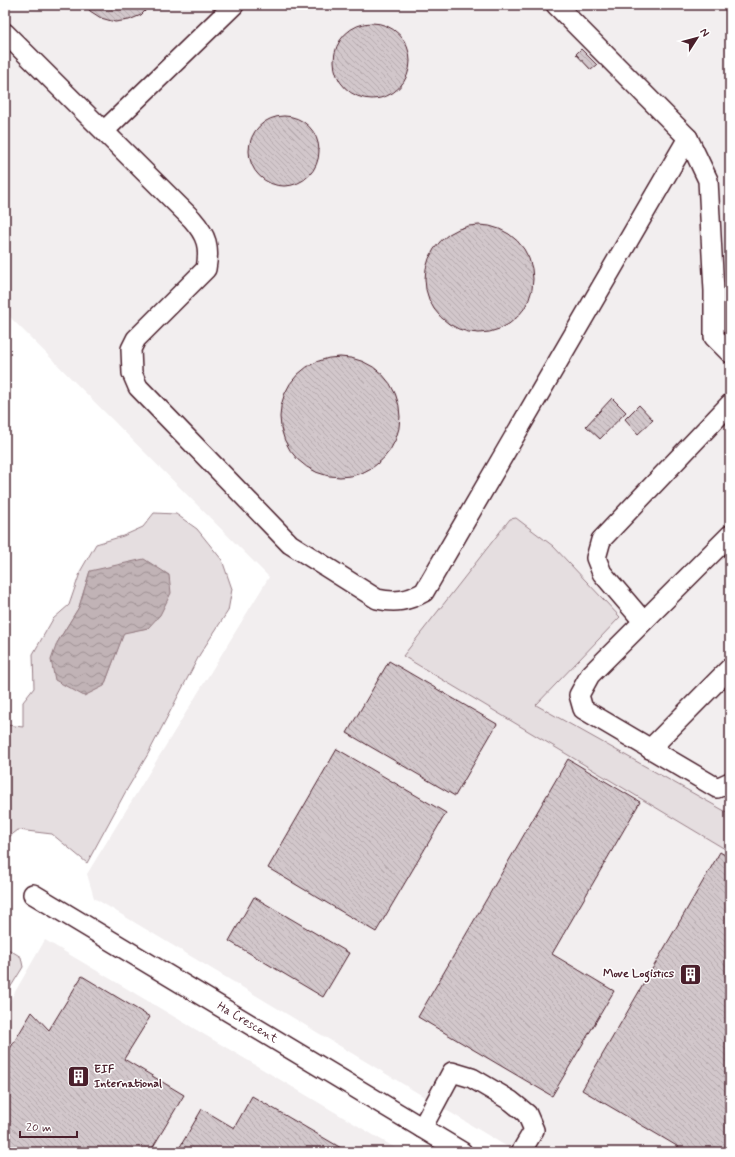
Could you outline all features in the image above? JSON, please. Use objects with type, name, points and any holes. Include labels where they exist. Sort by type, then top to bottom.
[{"type":"street","points":[[104,131],[234,5]]},
{"type":"street","points":[[556,5],[688,138],[708,180],[714,291],[714,337],[730,353]]},
{"type":"street","points":[[5,33],[192,219],[199,227],[206,241],[209,255],[206,269],[136,339],[131,349],[132,373],[138,387],[290,544],[377,599],[388,602],[401,601],[416,597],[424,592],[688,138]]},
{"type":"street","points":[[643,621],[602,573],[596,558],[601,540],[730,404]]},
{"type":"street","points":[[730,535],[590,675],[579,695],[583,709],[716,788],[730,782]]},
{"type":"street","points":[[650,748],[730,668]]},
{"type":"street","name":"Ha Crescent","points":[[33,894],[462,1152]]},
{"type":"street","points":[[422,1128],[452,1072],[472,1078],[511,1101],[527,1114],[534,1130],[521,1152]]},
{"type":"shaded area","points":[[5,5],[730,5],[730,1152],[516,1152],[94,898],[87,874],[269,577],[5,312]]},
{"type":"shaded area","points":[[154,513],[176,514],[197,529],[222,560],[232,589],[228,611],[200,654],[148,754],[87,863],[52,834],[18,830],[5,840],[5,726],[23,727],[23,702],[34,688],[33,654],[53,619],[69,605],[81,570],[96,544],[123,536],[143,527]],"holes":[[[90,571],[148,628],[124,632],[104,686],[57,643],[79,607]]]},
{"type":"shaded area","points":[[516,518],[553,546],[620,617],[536,705],[730,814],[730,852],[403,656],[510,519]]},
{"type":"shaded area","points":[[45,940],[402,1152],[5,1152],[5,1009]]},
{"type":"shaded area","points":[[5,947],[21,957],[23,967],[5,996]]},
{"type":"water","points":[[144,559],[169,575],[171,593],[160,615],[148,628],[124,633],[104,686],[84,696],[55,680],[51,660],[57,643],[79,607],[90,571]]},
{"type":"building","points":[[86,5],[151,5],[141,15],[129,20],[115,22],[101,18],[90,11]]},
{"type":"building","points":[[372,23],[386,26],[399,34],[407,47],[410,61],[407,75],[399,88],[386,96],[372,99],[358,96],[345,88],[337,75],[334,61],[337,47],[345,34],[358,26]]},
{"type":"building","points":[[581,49],[597,65],[591,70],[576,54]]},
{"type":"building","points":[[277,116],[291,116],[304,122],[313,131],[319,144],[317,164],[309,176],[291,186],[277,186],[264,180],[255,171],[249,158],[249,144],[255,131],[264,122]]},
{"type":"building","points":[[479,225],[500,229],[517,241],[529,258],[533,279],[529,300],[517,317],[500,329],[479,333],[458,329],[441,317],[429,300],[425,279],[429,258],[441,241],[458,229]]},
{"type":"building","points":[[340,357],[363,361],[383,374],[396,394],[400,417],[396,440],[383,460],[363,473],[340,477],[317,473],[297,460],[284,440],[280,417],[284,394],[297,374],[317,361]]},
{"type":"building","points":[[612,398],[626,412],[600,439],[586,426]]},
{"type":"building","points":[[639,405],[653,420],[638,434],[625,419]]},
{"type":"building","points":[[389,661],[497,724],[455,796],[347,733]]},
{"type":"building","points":[[337,749],[446,813],[376,932],[268,868]]},
{"type":"building","points":[[568,759],[640,802],[552,954],[614,991],[552,1096],[418,1017]]},
{"type":"building","name":"Move Logistics","points":[[720,852],[730,858],[730,1152],[687,1152],[582,1090]]},
{"type":"building","points":[[254,897],[349,953],[323,997],[229,941]]},
{"type":"building","name":"EIF International","points":[[82,976],[150,1017],[124,1059],[184,1095],[150,1152],[5,1152],[5,1057],[32,1012],[49,1030]]},
{"type":"building","points":[[252,1096],[348,1152],[177,1152],[202,1109],[234,1128]]},
{"type":"place","name":"Move Logistics","points":[[690,974]]},
{"type":"place","name":"EIF International","points":[[79,1077]]}]
